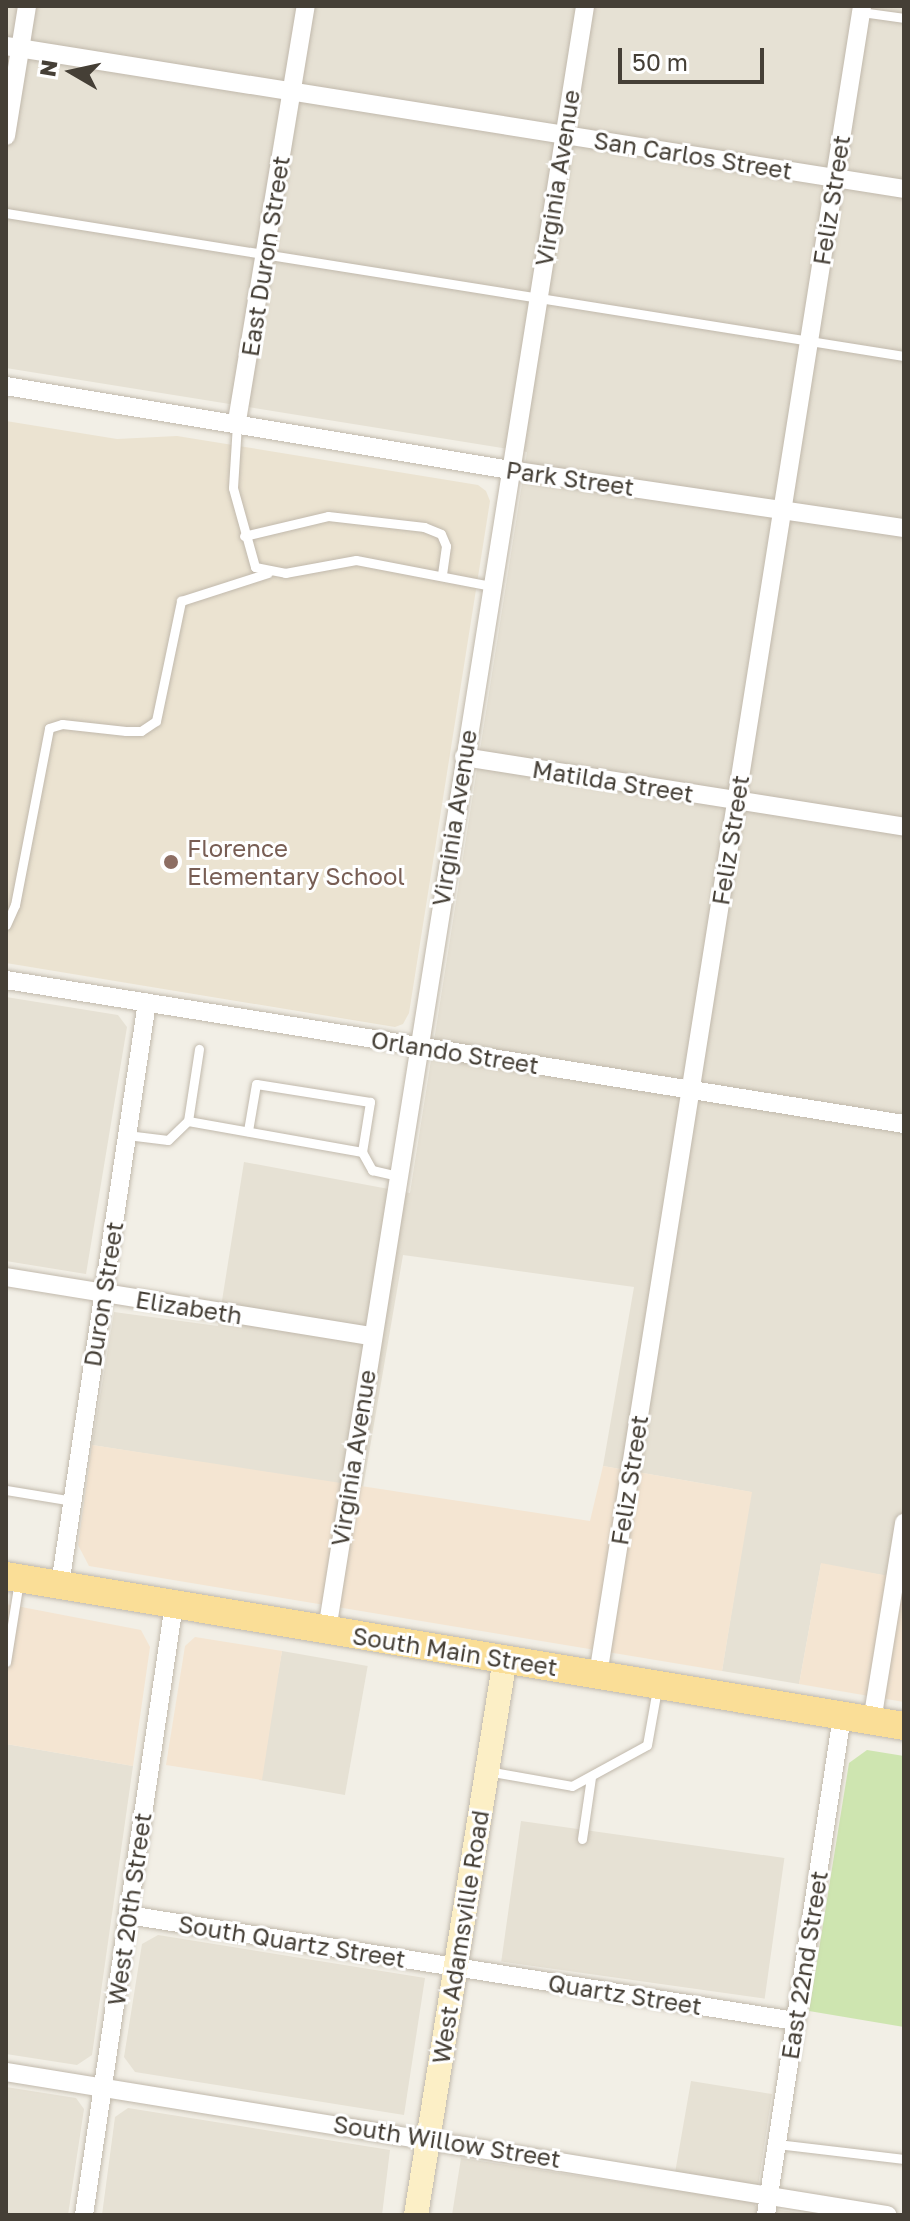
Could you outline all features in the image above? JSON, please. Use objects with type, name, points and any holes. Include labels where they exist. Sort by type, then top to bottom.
[{"type":"main road","name":"South Main Street","points":[[13,1577],[904,1726]]},
{"type":"street","points":[[6,136],[13,47],[27,6]]},
{"type":"street","points":[[292,92],[306,6]]},
{"type":"street","name":"Virginia Avenue","points":[[327,1630],[585,6]]},
{"type":"street","name":"Feliz Street","points":[[598,1675],[861,8]]},
{"type":"street","name":"San Carlos Street","points":[[13,47],[904,189]]},
{"type":"street","name":"East Duron Street","points":[[237,421],[292,92]]},
{"type":"street","name":"Park Street","points":[[6,386],[237,421],[510,470],[904,528]]},
{"type":"street","name":"Matilda Street","points":[[464,757],[904,827]]},
{"type":"street","name":"Orlando Street","points":[[6,980],[904,1124]]},
{"type":"street","name":"Duron Street","points":[[60,1585],[147,1002]]},
{"type":"street","name":"Elizabeth","points":[[6,1277],[372,1336]]},
{"type":"street","points":[[872,1721],[904,1523]]},
{"type":"street","name":"West 20th Street","points":[[84,2215],[174,1604]]},
{"type":"street","name":"West Adamsville Road","points":[[416,2215],[505,1659]]},
{"type":"street","name":"East 22nd Street","points":[[766,2215],[842,1716]]},
{"type":"street","name":"South Quartz Street","points":[[128,1915],[455,1968]]},
{"type":"street","name":"Quartz Street","points":[[455,1968],[795,2021]]},
{"type":"street","name":"South Willow Street","points":[[6,2072],[428,2137],[887,2215]]},
{"type":"lane","points":[[861,8],[904,18]]},
{"type":"lane","points":[[6,213],[537,300],[904,356]]},
{"type":"lane","points":[[237,421],[233,488],[255,567],[268,573]]},
{"type":"lane","points":[[244,536],[328,516],[424,527],[441,534],[446,546],[442,576]]},
{"type":"lane","points":[[6,925],[15,905],[49,728],[62,724],[141,731],[156,721],[181,601],[268,573],[337,560],[491,586]]},
{"type":"lane","points":[[127,1135],[168,1140],[188,1121],[199,1049]]},
{"type":"lane","points":[[248,1131],[256,1084],[370,1102],[362,1152],[372,1170],[397,1176]]},
{"type":"lane","points":[[188,1121],[362,1152]]},
{"type":"lane","points":[[6,1490],[73,1501]]},
{"type":"lane","points":[[6,1662],[13,1577]]},
{"type":"lane","points":[[487,1771],[572,1786],[591,1777],[647,1745],[658,1685]]},
{"type":"lane","points":[[582,1839],[591,1777]]},
{"type":"lane","points":[[777,2144],[904,2159]]},
{"type":"shaded area","points":[[6,6],[904,6],[904,1579],[821,1564],[799,1684],[722,1671],[751,1492],[603,1466],[634,1287],[403,1255],[363,1488],[92,1445],[114,1312],[218,1326],[244,1162],[410,1193],[527,452],[6,368]]},
{"type":"shaded area","points":[[6,421],[117,439],[177,436],[478,485],[486,491],[490,501],[409,1013],[403,1024],[395,1027],[6,963]]},
{"type":"shaded area","points":[[6,997],[118,1015],[127,1027],[86,1274],[6,1261]]},
{"type":"shaded area","points":[[92,1445],[590,1521],[603,1466],[752,1492],[722,1671],[89,1566],[78,1545]]},
{"type":"shaded area","points":[[821,1563],[904,1579],[904,1702],[799,1684]]},
{"type":"shaded area","points":[[6,1604],[141,1630],[150,1647],[133,1766],[6,1744]]},
{"type":"shaded area","points":[[195,1637],[282,1651],[262,1780],[166,1765],[185,1646]]},
{"type":"shaded area","points":[[282,1651],[368,1666],[345,1795],[259,1780]]},
{"type":"shaded area","points":[[6,1744],[133,1766],[92,2055],[77,2065],[6,2054]]},
{"type":"shaded area","points":[[521,1821],[784,1858],[765,1999],[501,1962]]},
{"type":"shaded area","points":[[158,1935],[425,1978],[404,2115],[135,2072],[124,2057],[142,1944]]},
{"type":"shaded area","points":[[691,2081],[772,2094],[755,2206],[812,2215],[452,2215],[461,2158],[672,2190]]},
{"type":"shaded area","points":[[6,2087],[76,2098],[84,2109],[68,2215],[6,2215]]},
{"type":"shaded area","points":[[128,2108],[390,2150],[382,2215],[102,2215],[115,2117]]},
{"type":"green space","points":[[867,1750],[904,1756],[904,2027],[809,2011],[849,1763]]},
{"type":"place","name":"Florence Elementary School","points":[[171,862]]}]
